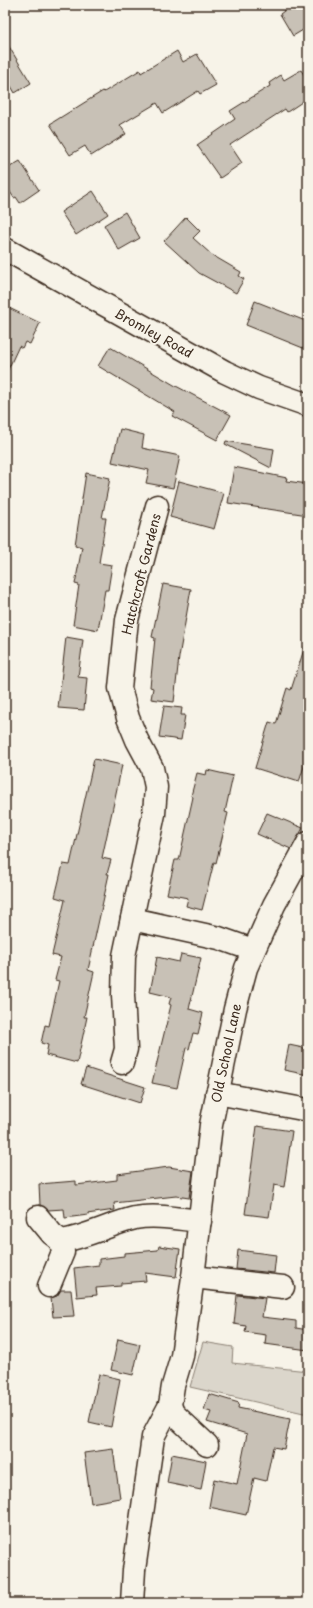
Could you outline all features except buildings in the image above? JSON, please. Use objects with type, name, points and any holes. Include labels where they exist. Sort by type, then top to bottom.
[{"type":"street","name":"Bromley Road","points":[[5,249],[225,372],[259,388],[308,405]]},
{"type":"street","name":"Hatchcroft Gardens","points":[[122,1063],[126,1049],[123,967],[154,814],[156,787],[152,768],[137,740],[128,718],[120,688],[127,620],[157,506]]},
{"type":"street","name":"Old School Lane","points":[[132,1603],[138,1542],[154,1437],[170,1405],[173,1386],[182,1356],[211,1125],[235,1009],[246,968],[253,950],[274,905],[308,842]]},
{"type":"street","points":[[132,919],[219,938],[253,950]]},
{"type":"street","points":[[217,1093],[308,1110]]},
{"type":"street","points":[[61,1241],[137,1218],[161,1216],[200,1221]]},
{"type":"street","points":[[38,1217],[52,1234],[61,1241],[63,1252],[49,1286]]},
{"type":"street","points":[[193,1277],[283,1287]]},
{"type":"street","points":[[170,1405],[173,1412],[206,1445]]},
{"type":"shaded area","points":[[203,1342],[233,1347],[232,1363],[308,1371],[308,1414],[190,1387]]}]
